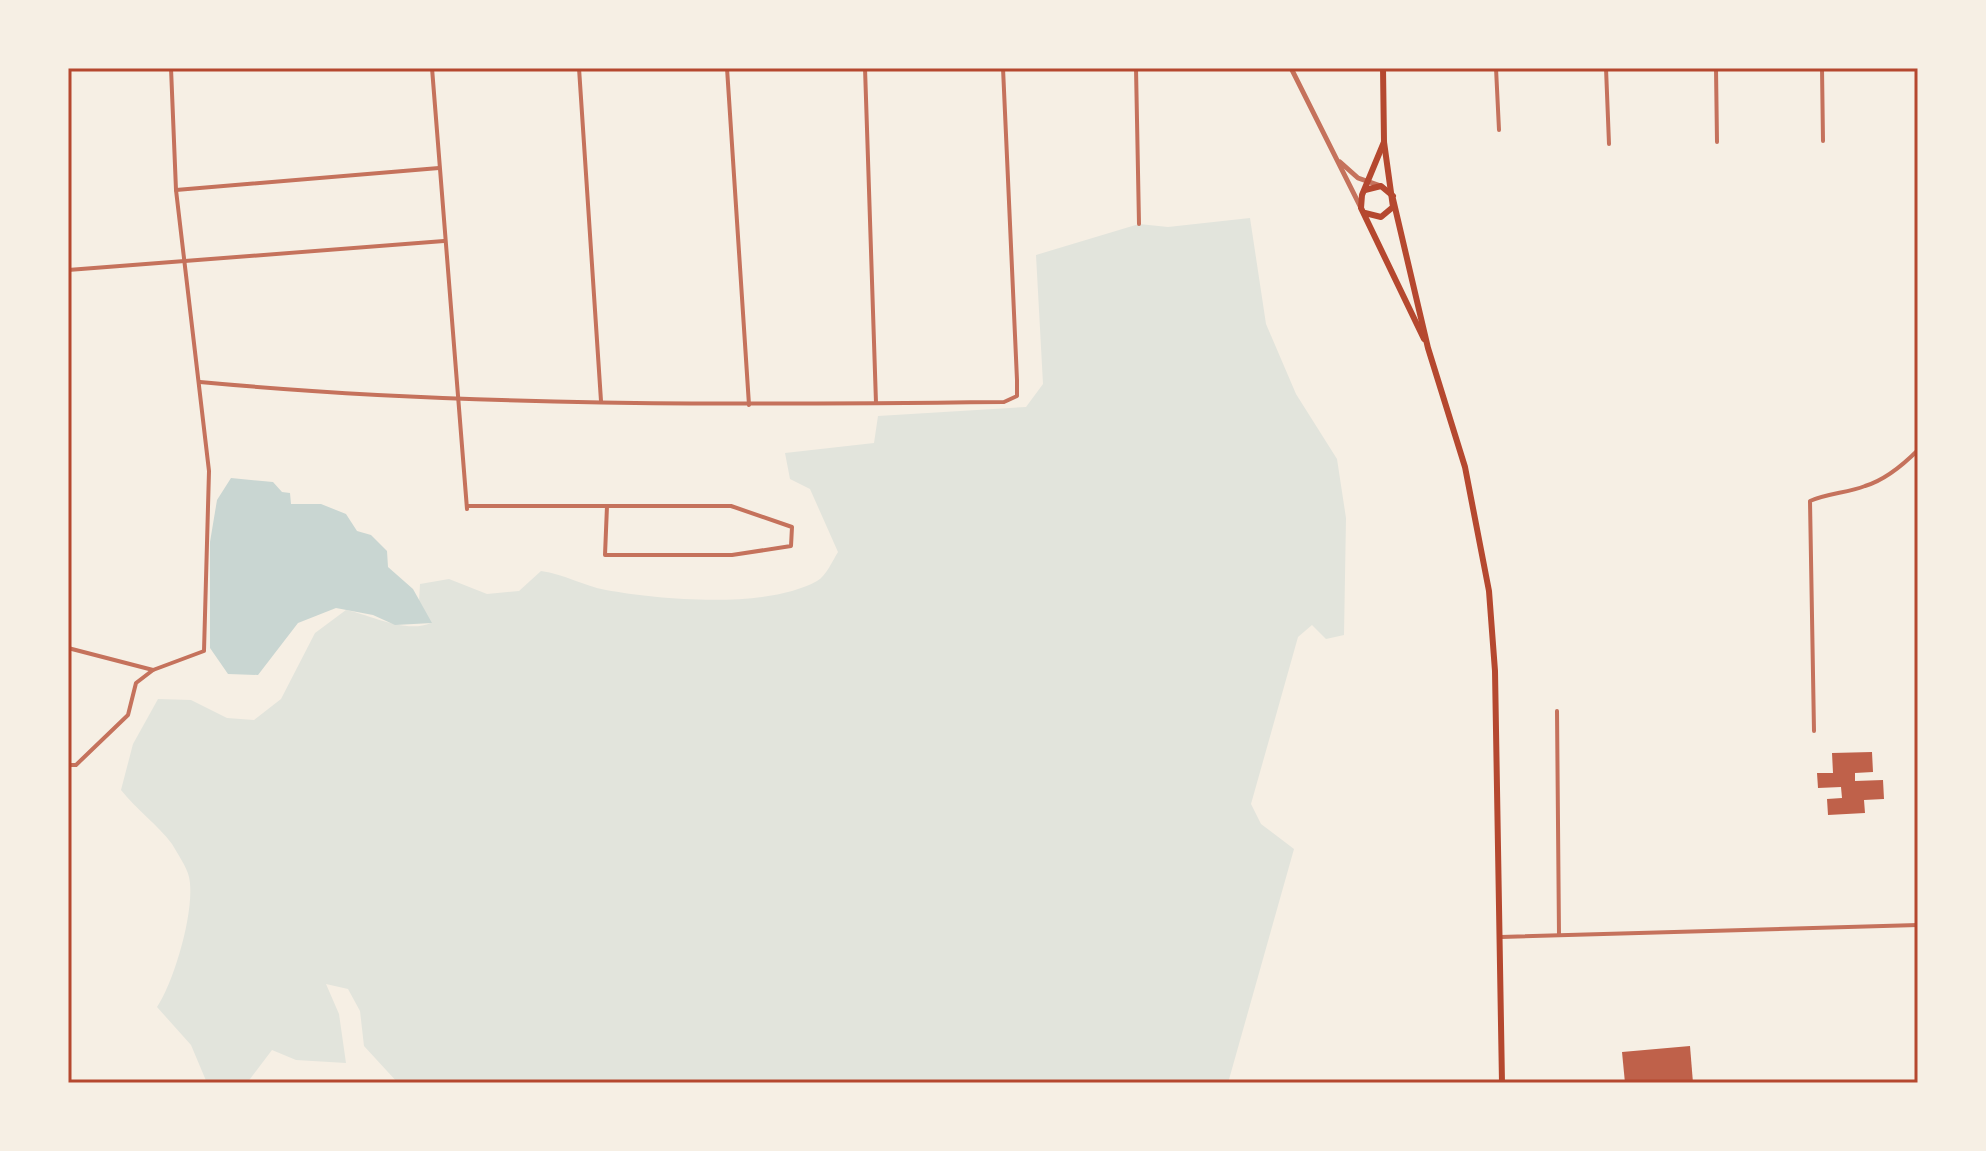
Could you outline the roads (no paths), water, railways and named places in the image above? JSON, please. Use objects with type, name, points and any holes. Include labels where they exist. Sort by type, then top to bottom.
[{"type":"main road","points":[[1383,68],[1384,142],[1393,198],[1428,348],[1465,467],[1489,591],[1495,671],[1502,1083]]},
{"type":"main road","points":[[1384,142],[1361,209],[1428,348]]},
{"type":"main road","points":[[1365,191],[1381,186],[1393,198]]},
{"type":"main road","points":[[1361,209],[1369,216],[1386,215],[1393,198]]},
{"type":"street","points":[[68,765],[76,765],[128,715],[136,683],[153,670],[204,651],[209,471],[176,190],[171,68]]},
{"type":"street","points":[[432,68],[456,400],[467,508],[607,506],[731,506],[792,527],[791,546],[732,555],[605,555],[607,506]]},
{"type":"street","points":[[579,68],[601,402]]},
{"type":"street","points":[[727,68],[749,405]]},
{"type":"street","points":[[865,68],[876,403]]},
{"type":"street","points":[[200,382],[348,396],[456,400],[749,405],[1004,402],[1017,396],[1017,380],[1003,68]]},
{"type":"street","points":[[1136,68],[1139,224]]},
{"type":"street","points":[[1291,68],[1361,209]]},
{"type":"street","points":[[1496,68],[1499,130]]},
{"type":"street","points":[[1606,68],[1609,144]]},
{"type":"street","points":[[1716,68],[1717,142]]},
{"type":"street","points":[[1822,68],[1823,141]]},
{"type":"street","points":[[1336,158],[1349,172],[1381,186]]},
{"type":"street","points":[[176,190],[439,168]]},
{"type":"street","points":[[68,270],[446,240]]},
{"type":"street","points":[[1814,731],[1810,501],[1833,491],[1866,486],[1903,465],[1918,450]]},
{"type":"street","points":[[68,648],[153,670]]},
{"type":"street","points":[[1557,711],[1559,935]]},
{"type":"street","points":[[1499,937],[1918,925]]}]
